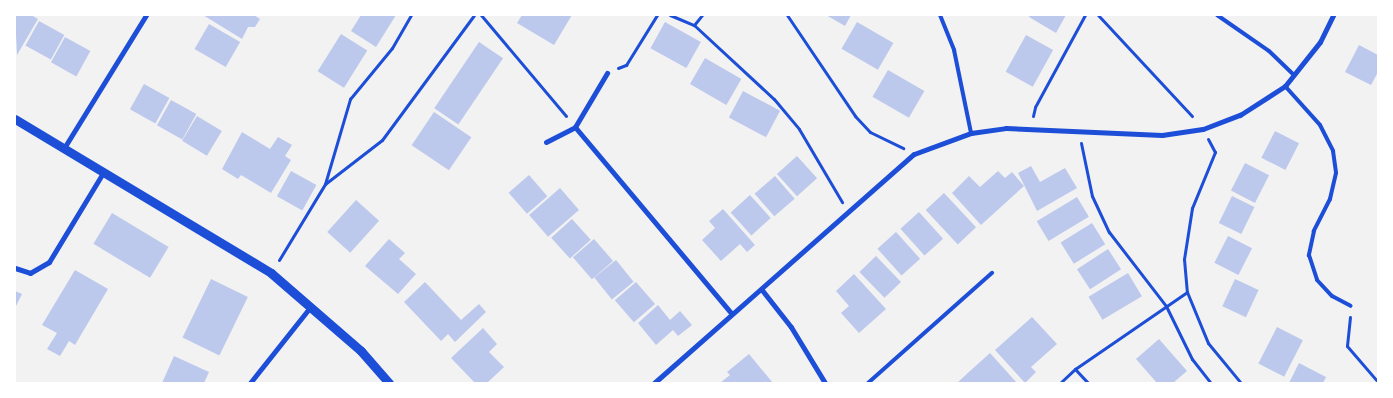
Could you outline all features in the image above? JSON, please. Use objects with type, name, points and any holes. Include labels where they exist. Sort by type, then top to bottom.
[{"type":"street","points":[[64,148],[146,15]]},
{"type":"street","points":[[654,383],[762,290],[847,211],[914,154],[971,133],[1030,129],[1162,135],[1203,129],[1240,115],[1285,86],[1320,42],[1333,15]]},
{"type":"street","points":[[546,142],[575,127],[607,73]]},
{"type":"street","points":[[15,119],[271,273],[312,306],[361,351],[389,383]]},
{"type":"street","points":[[575,127],[732,314]]},
{"type":"street","points":[[15,268],[30,273],[49,262],[103,173]]},
{"type":"street","points":[[762,290],[791,327],[825,383]]},
{"type":"street","points":[[250,383],[312,306]]},
{"type":"lane","points":[[940,15],[954,50],[971,133]]},
{"type":"lane","points":[[1217,15],[1269,51],[1294,74]]},
{"type":"lane","points":[[1285,86],[1320,125],[1333,151],[1336,173],[1330,199],[1314,231],[1309,254],[1317,280],[1332,296],[1350,306]]},
{"type":"lane","points":[[868,383],[992,273]]},
{"type":"path","points":[[271,273],[325,184],[350,99],[392,48],[411,15]]},
{"type":"path","points":[[325,184],[382,140],[474,15]]},
{"type":"path","points":[[481,15],[575,127]]},
{"type":"path","points":[[607,73],[626,65],[657,15]]},
{"type":"path","points":[[670,15],[694,25],[774,99],[799,129],[847,211]]},
{"type":"path","points":[[694,25],[702,15]]},
{"type":"path","points":[[787,15],[865,127],[914,154]]},
{"type":"path","points":[[1030,129],[1035,107],[1085,15]]},
{"type":"path","points":[[1098,15],[1203,129],[1215,152],[1192,208],[1184,259],[1187,292],[1208,343],[1241,383]]},
{"type":"path","points":[[1080,130],[1081,158],[1101,214],[1114,239],[1166,306],[1192,359],[1211,383]]},
{"type":"path","points":[[1060,383],[1075,369],[1187,292]]},
{"type":"path","points":[[1350,306],[1347,346],[1378,382]]},
{"type":"path","points":[[1075,369],[1088,383]]},
{"type":"building","points":[[15,15],[31,15],[38,19],[17,55]]},
{"type":"building","points":[[203,15],[254,15],[260,19],[255,27],[248,27],[242,39]]},
{"type":"building","points":[[361,15],[396,15],[376,47],[351,31]]},
{"type":"building","points":[[522,15],[572,15],[554,45],[517,23]]},
{"type":"building","points":[[826,15],[851,15],[845,26]]},
{"type":"building","points":[[1030,15],[1066,15],[1056,33],[1029,17]]},
{"type":"building","points":[[39,21],[64,35],[51,60],[25,45]]},
{"type":"building","points":[[665,22],[701,42],[686,68],[650,48]]},
{"type":"building","points":[[857,22],[893,43],[878,70],[842,49]]},
{"type":"building","points":[[209,24],[240,42],[226,67],[194,49]]},
{"type":"building","points":[[341,34],[367,50],[344,88],[318,71]]},
{"type":"building","points":[[1026,35],[1053,50],[1033,87],[1006,72]]},
{"type":"building","points":[[65,37],[90,51],[76,76],[51,62]]},
{"type":"building","points":[[479,42],[503,58],[458,125],[434,108]]},
{"type":"building","points":[[1359,45],[1378,55],[1378,72],[1371,85],[1345,72]]},
{"type":"building","points":[[705,58],[741,79],[726,105],[690,84]]},
{"type":"building","points":[[888,70],[924,91],[909,118],[872,97]]},
{"type":"building","points":[[144,84],[169,98],[155,123],[130,109]]},
{"type":"building","points":[[743,91],[780,111],[766,137],[729,117]]},
{"type":"building","points":[[171,100],[196,114],[182,139],[157,125]]},
{"type":"building","points":[[434,112],[471,137],[449,170],[412,145]]},
{"type":"building","points":[[197,116],[222,131],[207,156],[182,141]]},
{"type":"building","points":[[1275,131],[1299,143],[1285,170],[1261,158]]},
{"type":"building","points":[[242,132],[270,149],[278,137],[292,145],[285,156],[291,160],[271,193],[241,175],[238,179],[222,169]]},
{"type":"building","points":[[797,156],[817,178],[797,196],[777,174]]},
{"type":"building","points":[[1245,163],[1269,175],[1255,203],[1231,191]]},
{"type":"building","points":[[1031,166],[1040,182],[1065,168],[1077,188],[1037,211],[1018,173]]},
{"type":"building","points":[[291,171],[316,185],[302,210],[277,196]]},
{"type":"building","points":[[998,171],[1005,178],[1012,172],[1024,186],[981,225],[952,193],[969,176],[980,187]]},
{"type":"building","points":[[529,175],[547,196],[527,214],[509,193]]},
{"type":"building","points":[[775,176],[795,199],[774,216],[755,194]]},
{"type":"building","points":[[560,188],[579,210],[548,237],[529,215]]},
{"type":"building","points":[[944,193],[976,227],[958,244],[926,210]]},
{"type":"building","points":[[750,195],[771,218],[751,235],[731,212]]},
{"type":"building","points":[[1232,196],[1254,207],[1241,234],[1219,223]]},
{"type":"building","points":[[1077,197],[1089,217],[1049,241],[1037,221]]},
{"type":"building","points":[[356,200],[379,221],[350,253],[327,232]]},
{"type":"building","points":[[723,209],[755,245],[747,252],[740,244],[721,261],[702,240],[715,228],[709,221]]},
{"type":"building","points":[[919,212],[943,239],[925,255],[900,229]]},
{"type":"building","points":[[112,213],[169,247],[150,278],[93,244]]},
{"type":"building","points":[[572,219],[591,240],[570,259],[551,238]]},
{"type":"building","points":[[1092,223],[1105,244],[1074,264],[1061,243]]},
{"type":"building","points":[[896,232],[920,259],[902,275],[877,249]]},
{"type":"building","points":[[1228,236],[1252,248],[1238,275],[1214,263]]},
{"type":"building","points":[[389,239],[405,253],[399,259],[416,274],[398,294],[365,266]]},
{"type":"building","points":[[594,239],[613,261],[592,279],[573,257]]},
{"type":"building","points":[[1108,249],[1121,269],[1090,289],[1077,269]]},
{"type":"building","points":[[876,256],[901,282],[884,298],[859,272]]},
{"type":"building","points":[[616,260],[634,282],[612,299],[594,278]]},
{"type":"building","points":[[75,270],[108,289],[75,345],[69,341],[60,356],[47,349],[57,333],[42,325]]},
{"type":"building","points":[[1128,273],[1142,296],[1102,320],[1089,297]]},
{"type":"building","points":[[854,274],[886,309],[859,333],[841,313],[849,306],[836,291]]},
{"type":"building","points":[[211,279],[248,297],[219,355],[183,337]]},
{"type":"building","points":[[1235,279],[1259,290],[1246,317],[1222,306]]},
{"type":"building","points":[[425,282],[461,320],[479,304],[486,312],[455,342],[448,334],[441,341],[404,302]]},
{"type":"building","points":[[636,282],[655,304],[634,322],[615,300]]},
{"type":"building","points":[[15,291],[22,294],[15,308]]},
{"type":"building","points":[[658,305],[670,320],[680,311],[692,325],[678,336],[673,330],[656,345],[638,323]]},
{"type":"building","points":[[1032,317],[1057,344],[1031,367],[1036,372],[1025,383],[995,350]]},
{"type":"building","points":[[1277,327],[1303,340],[1284,377],[1258,364]]},
{"type":"building","points":[[483,328],[497,344],[489,352],[504,367],[487,383],[475,383],[451,358]]},
{"type":"building","points":[[1159,339],[1187,371],[1173,383],[1157,383],[1136,359]]},
{"type":"building","points":[[990,353],[1017,383],[957,383],[970,371]]},
{"type":"building","points":[[749,354],[773,383],[720,383],[730,375],[727,372]]},
{"type":"building","points":[[174,356],[209,372],[204,383],[162,383]]},
{"type":"building","points":[[1299,363],[1326,377],[1323,383],[1289,383]]}]
